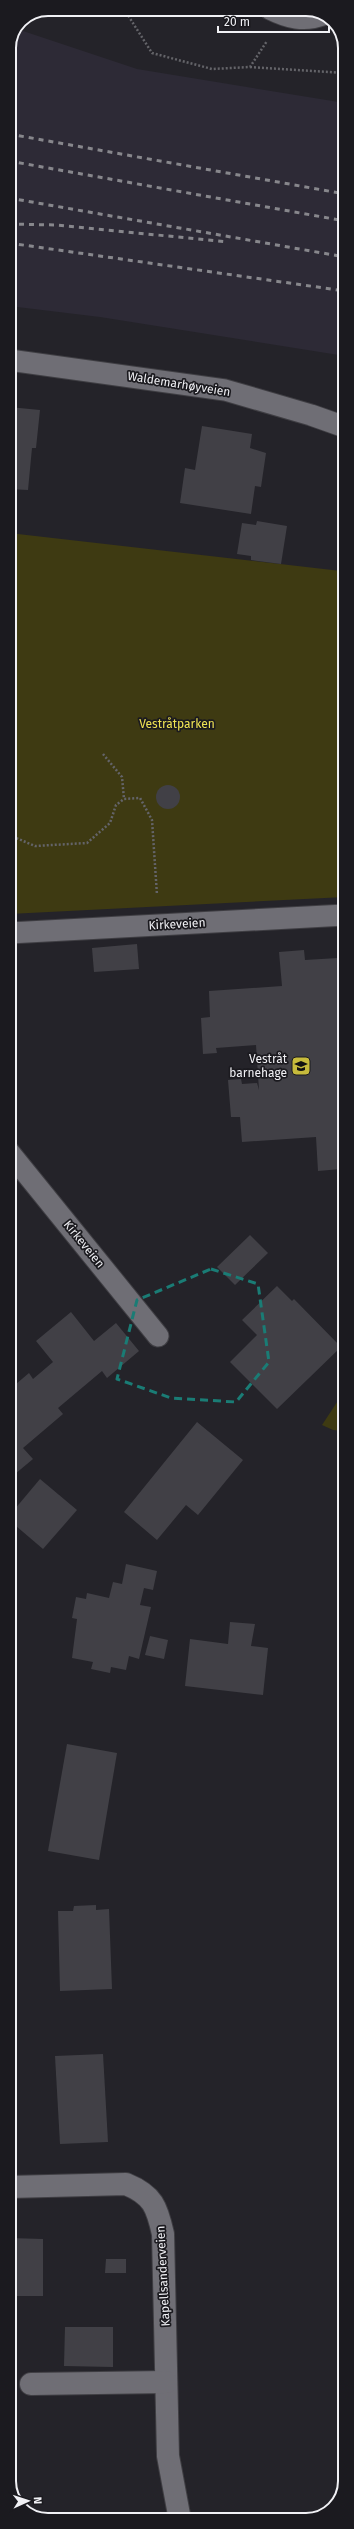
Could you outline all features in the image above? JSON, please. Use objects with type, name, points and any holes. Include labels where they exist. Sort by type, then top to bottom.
[{"type":"street","name":"Kapellsanderveien","points":[[16,2187],[126,2184],[143,2191],[158,2209],[164,2234],[168,2456],[179,2513]]},
{"type":"street","points":[[32,2384],[166,2382]]},
{"type":"lane","points":[[292,16],[308,20],[315,18]]},
{"type":"lane","name":"Waldemarhøyveien","points":[[16,361],[225,390],[311,415],[338,425]]},
{"type":"lane","name":"Kirkeveien","points":[[16,933],[338,915]]},
{"type":"lane","name":"Kirkeveien","points":[[16,1161],[158,1336]]},
{"type":"path","points":[[128,16],[152,53],[212,69],[250,67],[338,73]]},
{"type":"path","points":[[250,67],[274,16]]},
{"type":"path","points":[[103,754],[122,777],[124,799]]},
{"type":"path","points":[[16,838],[35,846],[88,843],[110,823],[116,806],[124,799],[140,798],[152,820],[159,925]]},
{"type":"highlighted area","points":[[211,1269],[258,1284],[269,1362],[236,1402],[171,1398],[117,1379],[137,1300]]},
{"type":"shaded area","points":[[21,30],[137,69],[338,102],[338,355],[100,317],[16,307],[16,48],[18,36]]},
{"type":"green space","name":"Vestråtparken","points":[[16,534],[338,571],[338,897],[16,914]]},
{"type":"green space","points":[[338,1401],[338,1430],[333,1430],[322,1425]]},
{"type":"building","points":[[222,16],[235,16],[227,22]]},
{"type":"building","points":[[16,408],[40,410],[36,448],[32,448],[28,490],[16,489]]},
{"type":"building","points":[[202,426],[252,434],[250,448],[266,453],[261,487],[255,486],[251,514],[180,503],[185,468],[195,470]]},
{"type":"building","points":[[257,521],[287,526],[281,564],[251,560],[251,556],[237,554],[242,523],[256,525]]},
{"type":"building","points":[[168,785],[176,789],[180,797],[176,805],[168,809],[160,805],[156,797],[160,789]]},
{"type":"building","points":[[137,944],[139,969],[94,972],[92,948]]},
{"type":"building","name":"Vestråt barnehage","points":[[304,950],[305,960],[338,958],[338,1169],[318,1171],[316,1137],[242,1142],[240,1117],[231,1117],[228,1080],[241,1079],[242,1084],[257,1083],[259,1090],[256,1045],[216,1048],[217,1053],[203,1054],[201,1018],[210,1017],[209,991],[282,986],[279,952]]},
{"type":"building","points":[[250,1235],[268,1253],[235,1285],[217,1267]]},
{"type":"building","points":[[277,1286],[292,1301],[294,1299],[338,1344],[338,1350],[277,1409],[230,1362],[257,1335],[242,1320]]},
{"type":"building","points":[[71,1312],[94,1341],[116,1323],[139,1351],[107,1378],[102,1371],[58,1408],[63,1414],[23,1448],[33,1459],[16,1473],[16,1384],[29,1373],[33,1379],[53,1362],[36,1341]]},
{"type":"building","points":[[197,1422],[243,1460],[198,1515],[186,1505],[157,1540],[124,1512]]},
{"type":"building","points":[[40,1479],[77,1510],[43,1549],[16,1526],[16,1508]]},
{"type":"building","points":[[126,1564],[157,1571],[153,1590],[144,1588],[140,1605],[151,1607],[139,1659],[129,1656],[126,1670],[111,1667],[110,1673],[91,1669],[93,1662],[72,1658],[77,1619],[72,1618],[76,1597],[86,1599],[87,1593],[109,1598],[113,1582],[122,1584]]},
{"type":"building","points":[[230,1622],[255,1624],[251,1646],[268,1648],[263,1695],[185,1686],[190,1639],[228,1644]]},
{"type":"building","points":[[150,1636],[168,1640],[164,1659],[145,1655]]},
{"type":"building","points":[[67,1744],[117,1753],[99,1860],[48,1851]]},
{"type":"building","points":[[96,1905],[96,1910],[109,1909],[112,1989],[60,1991],[58,1911],[73,1911],[74,1906]]},
{"type":"building","points":[[103,2054],[108,2142],[60,2144],[55,2056]]},
{"type":"building","points":[[16,2238],[43,2239],[43,2296],[16,2296]]},
{"type":"building","points":[[106,2259],[126,2259],[126,2273],[105,2273]]},
{"type":"building","points":[[65,2327],[113,2327],[113,2367],[64,2366]]},
{"type":"railway","points":[[16,135],[338,193]]},
{"type":"railway","points":[[16,162],[338,220]]},
{"type":"railway","points":[[16,199],[338,256]]},
{"type":"railway","points":[[16,224],[56,225],[228,242]]},
{"type":"railway","points":[[16,244],[338,290]]},
{"type":"place","name":"Vestråt barnehage","points":[[301,1066]]}]
